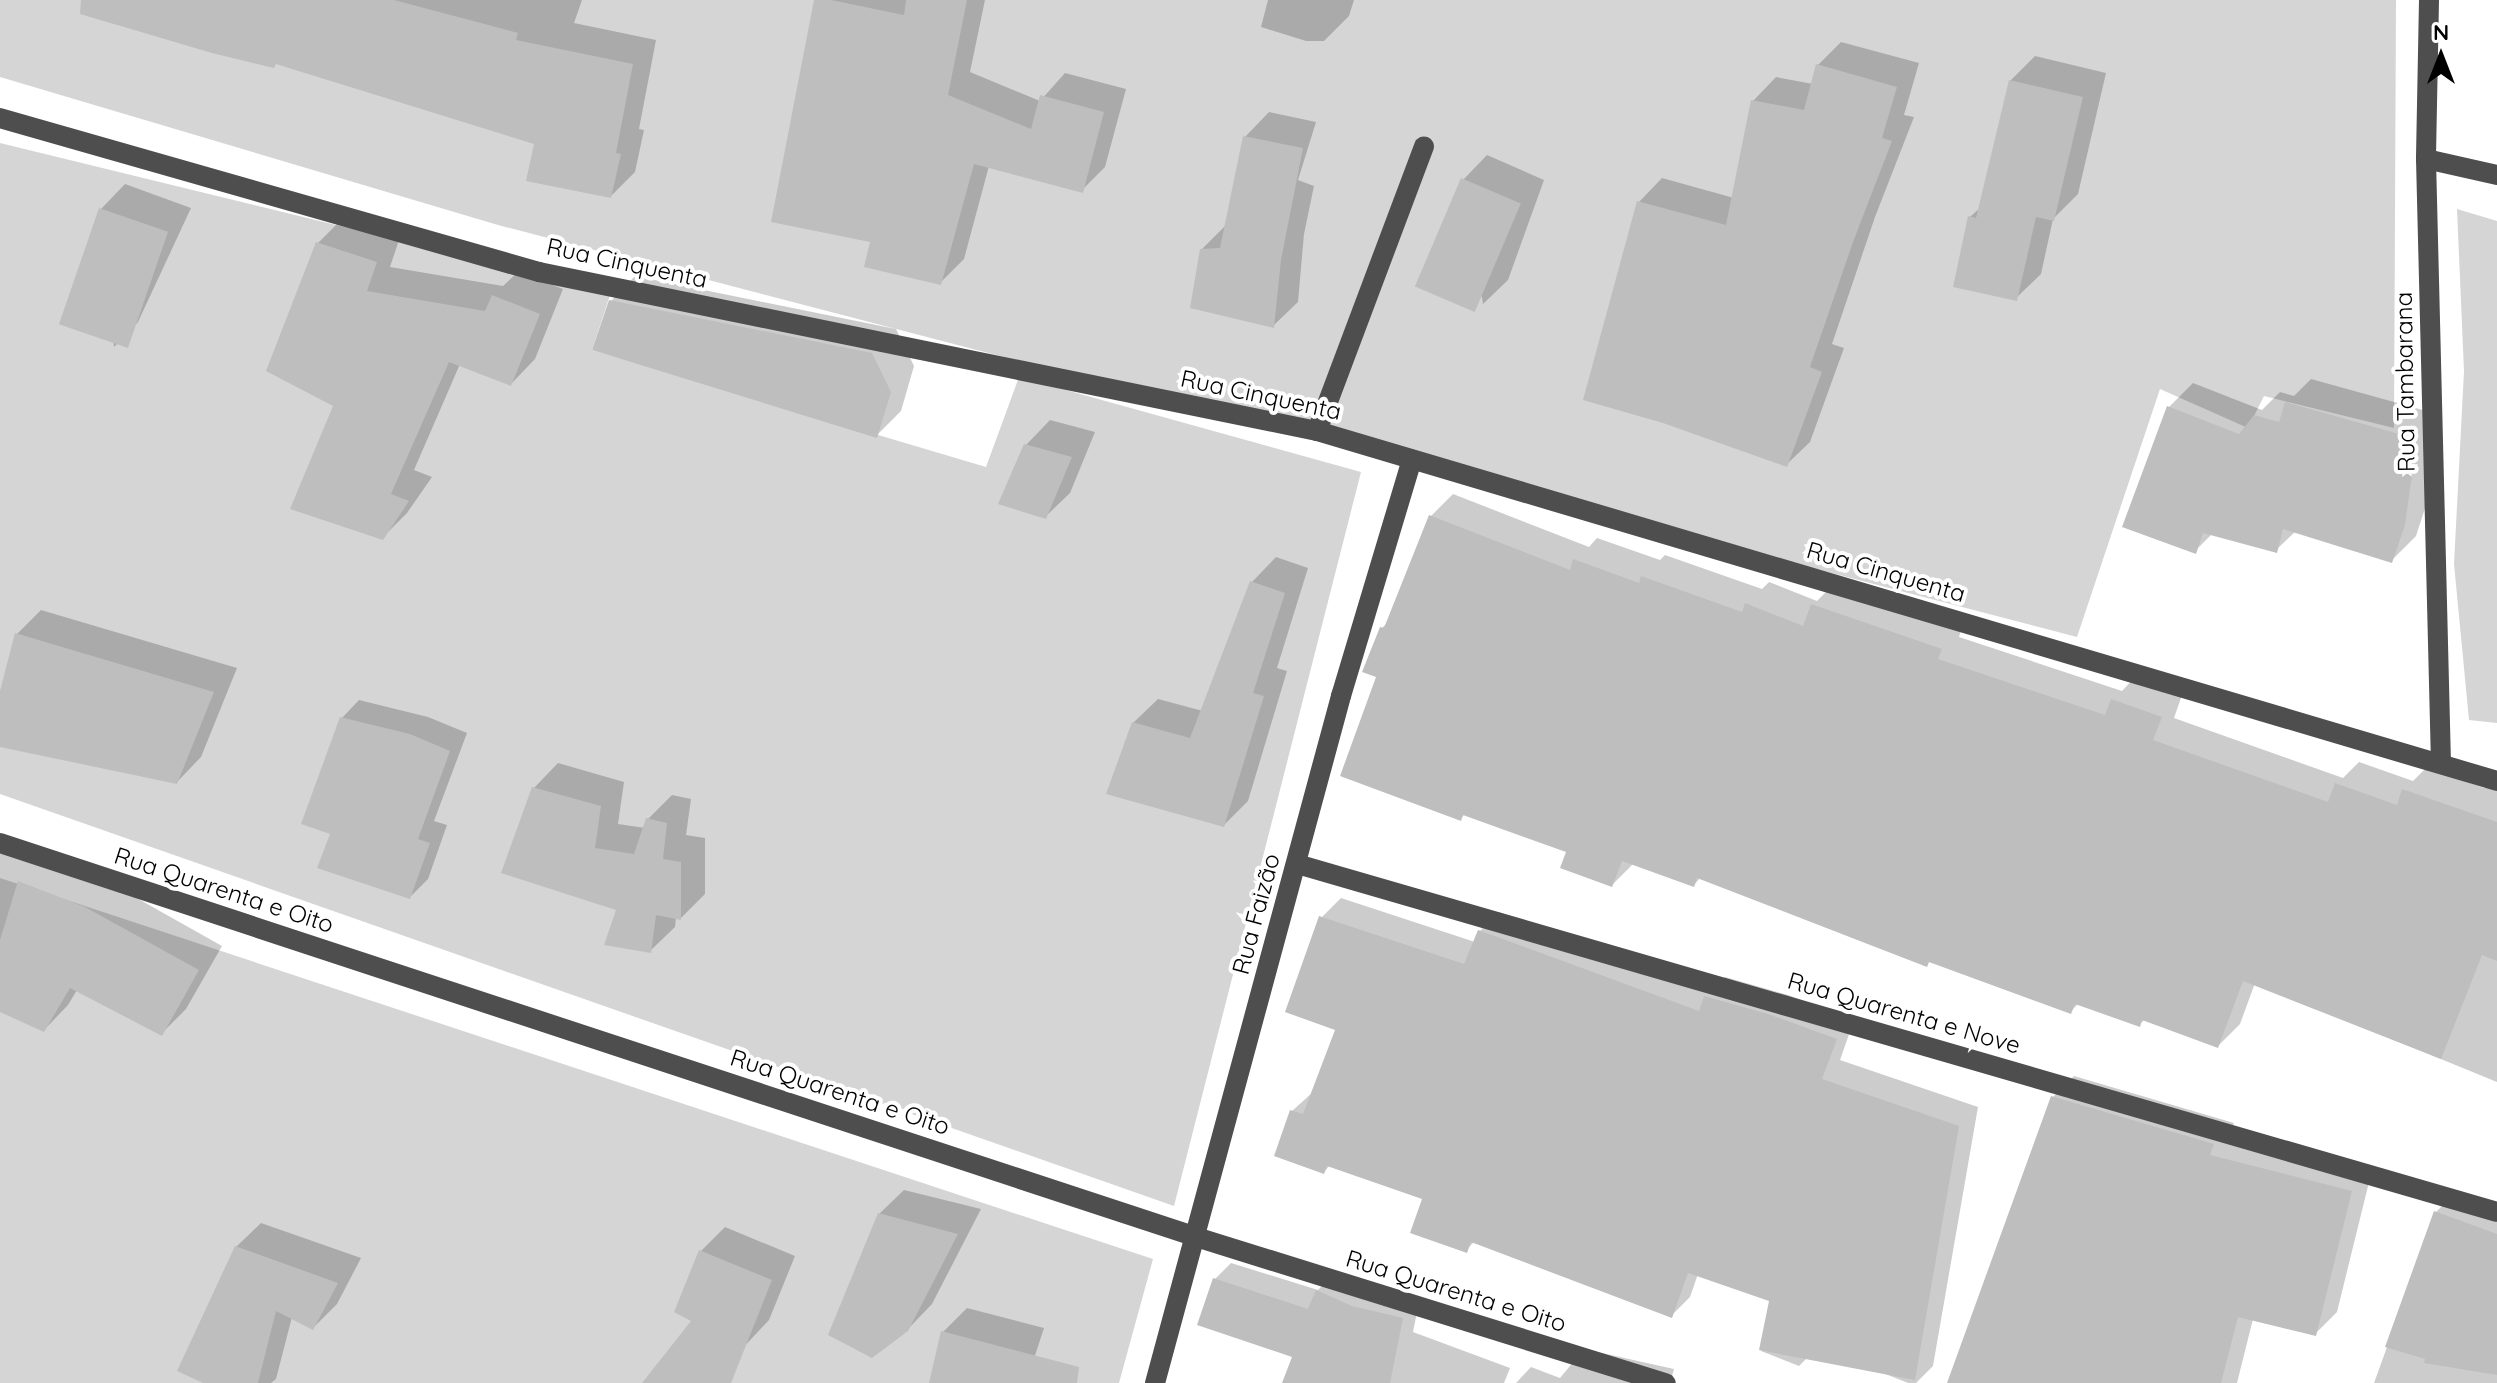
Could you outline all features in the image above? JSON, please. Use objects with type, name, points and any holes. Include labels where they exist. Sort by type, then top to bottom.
[{"type":"street","name":"Rua Tambarana","points":[[2429,0],[2426,159],[2441,762]]},
{"type":"street","name":"Rua Cinquenta","points":[[0,118],[539,272],[1317,431],[2497,781]]},
{"type":"street","points":[[1317,431],[1424,146]]},
{"type":"street","points":[[2426,159],[2497,175]]},
{"type":"street","name":"Rua Faizão","points":[[1155,1383],[1341,696],[1412,460]]},
{"type":"street","name":"Rua Quarenta e Oito","points":[[0,843],[1196,1237],[1666,1383]]},
{"type":"street","name":"Rua Quarenta e Nove","points":[[1297,864],[2497,1212]]},
{"type":"shaded area","points":[[0,0],[2396,0],[2394,428],[2264,396],[2248,428],[2160,389],[2077,637],[498,225],[0,77]]},
{"type":"shaded area","points":[[0,143],[611,292],[592,350],[986,467],[1019,377],[1361,472],[1174,1206],[0,794]]},
{"type":"shaded area","points":[[2457,209],[2497,221],[2497,723],[2469,720],[2454,564],[2464,371]]},
{"type":"shaded area","points":[[0,878],[1153,1259],[1119,1383],[0,1383]]},
{"type":"building","points":[[81,0],[394,0],[518,33],[516,40],[633,64],[616,153],[621,154],[611,198],[526,181],[534,144],[276,64],[274,68],[212,53],[80,14]]},
{"type":"building","points":[[814,0],[831,0],[904,15],[906,0],[967,0],[948,95],[1031,129],[1040,95],[1104,112],[1083,193],[974,164],[941,285],[864,267],[870,242],[771,222]]},
{"type":"building","points":[[1816,64],[1897,87],[1882,138],[1892,141],[1810,367],[1822,372],[1787,467],[1663,423],[1583,400],[1637,201],[1726,225],[1751,100],[1804,110]]},
{"type":"building","points":[[2009,80],[2083,97],[2054,221],[2036,217],[2017,301],[1953,287],[1968,216],[1976,218]]},
{"type":"building","points":[[1243,136],[1303,148],[1281,260],[1274,328],[1190,308],[1200,249],[1220,248]]},
{"type":"building","points":[[1461,178],[1521,203],[1475,312],[1415,287]]},
{"type":"building","points":[[99,208],[168,232],[128,348],[59,324]]},
{"type":"building","points":[[316,242],[377,262],[367,291],[485,311],[492,295],[540,314],[511,386],[449,362],[391,494],[409,501],[383,540],[290,509],[333,406],[266,371]]},
{"type":"building","points":[[609,300],[872,353],[891,392],[877,438],[592,350]]},
{"type":"building","points":[[2285,402],[2417,439],[2405,525],[2392,563],[2283,529],[2277,553],[2203,533],[2196,554],[2122,527],[2167,406],[2239,434],[2254,415],[2279,422]]},
{"type":"building","points":[[1024,444],[1072,457],[1046,519],[998,504]]},
{"type":"building","points":[[1429,515],[1570,570],[1573,559],[1639,583],[1641,576],[1742,612],[1745,603],[1803,626],[1811,604],[1942,649],[1938,659],[2105,715],[2111,699],[2162,717],[2153,740],[2328,802],[2335,783],[2397,805],[2402,789],[2497,822],[2497,961],[2482,955],[2441,1059],[2243,981],[2218,1048],[2142,1020],[2140,1027],[2075,1004],[2071,1014],[1929,962],[1927,967],[1697,878],[1694,887],[1622,861],[1612,887],[1560,868],[1566,852],[1463,815],[1461,821],[1340,776],[1376,677],[1362,672],[1380,627],[1384,628]]},
{"type":"building","points":[[1250,581],[1285,593],[1253,693],[1264,696],[1224,827],[1106,794],[1132,722],[1190,738]]},
{"type":"building","points":[[15,633],[214,692],[177,784],[0,747],[0,691]]},
{"type":"building","points":[[340,717],[410,734],[450,751],[418,839],[430,843],[410,899],[317,868],[330,834],[301,824]]},
{"type":"building","points":[[532,787],[601,806],[595,848],[634,854],[646,818],[667,823],[663,859],[681,862],[681,920],[656,915],[651,953],[604,945],[616,910],[501,873]]},
{"type":"building","points":[[18,881],[85,907],[199,970],[162,1036],[70,988],[44,1032],[0,1012],[0,940]]},
{"type":"building","points":[[1319,916],[1464,964],[1478,930],[1699,1011],[1704,996],[1768,1014],[1837,1039],[1822,1079],[1959,1126],[1915,1380],[1759,1350],[1769,1301],[1688,1273],[1672,1318],[1471,1242],[1467,1253],[1410,1233],[1422,1199],[1327,1166],[1324,1174],[1274,1156],[1290,1110],[1303,1114],[1335,1030],[1285,1012]]},
{"type":"building","points":[[2051,1096],[2214,1144],[2210,1155],[2352,1191],[2316,1336],[2238,1317],[2221,1383],[1947,1383]]},
{"type":"building","points":[[2434,1211],[2497,1234],[2497,1375],[2424,1363],[2425,1359],[2385,1347]]},
{"type":"building","points":[[878,1213],[958,1234],[908,1331],[872,1358],[828,1335]]},
{"type":"building","points":[[235,1246],[338,1283],[313,1330],[276,1311],[258,1383],[203,1383],[177,1371]]},
{"type":"building","points":[[699,1250],[772,1280],[731,1383],[642,1383],[691,1321],[674,1312]]},
{"type":"building","points":[[1213,1278],[1308,1309],[1316,1290],[1352,1306],[1403,1318],[1390,1383],[1282,1383],[1292,1357],[1197,1325]]},
{"type":"building","points":[[941,1331],[1079,1367],[1077,1383],[929,1383]]}]
